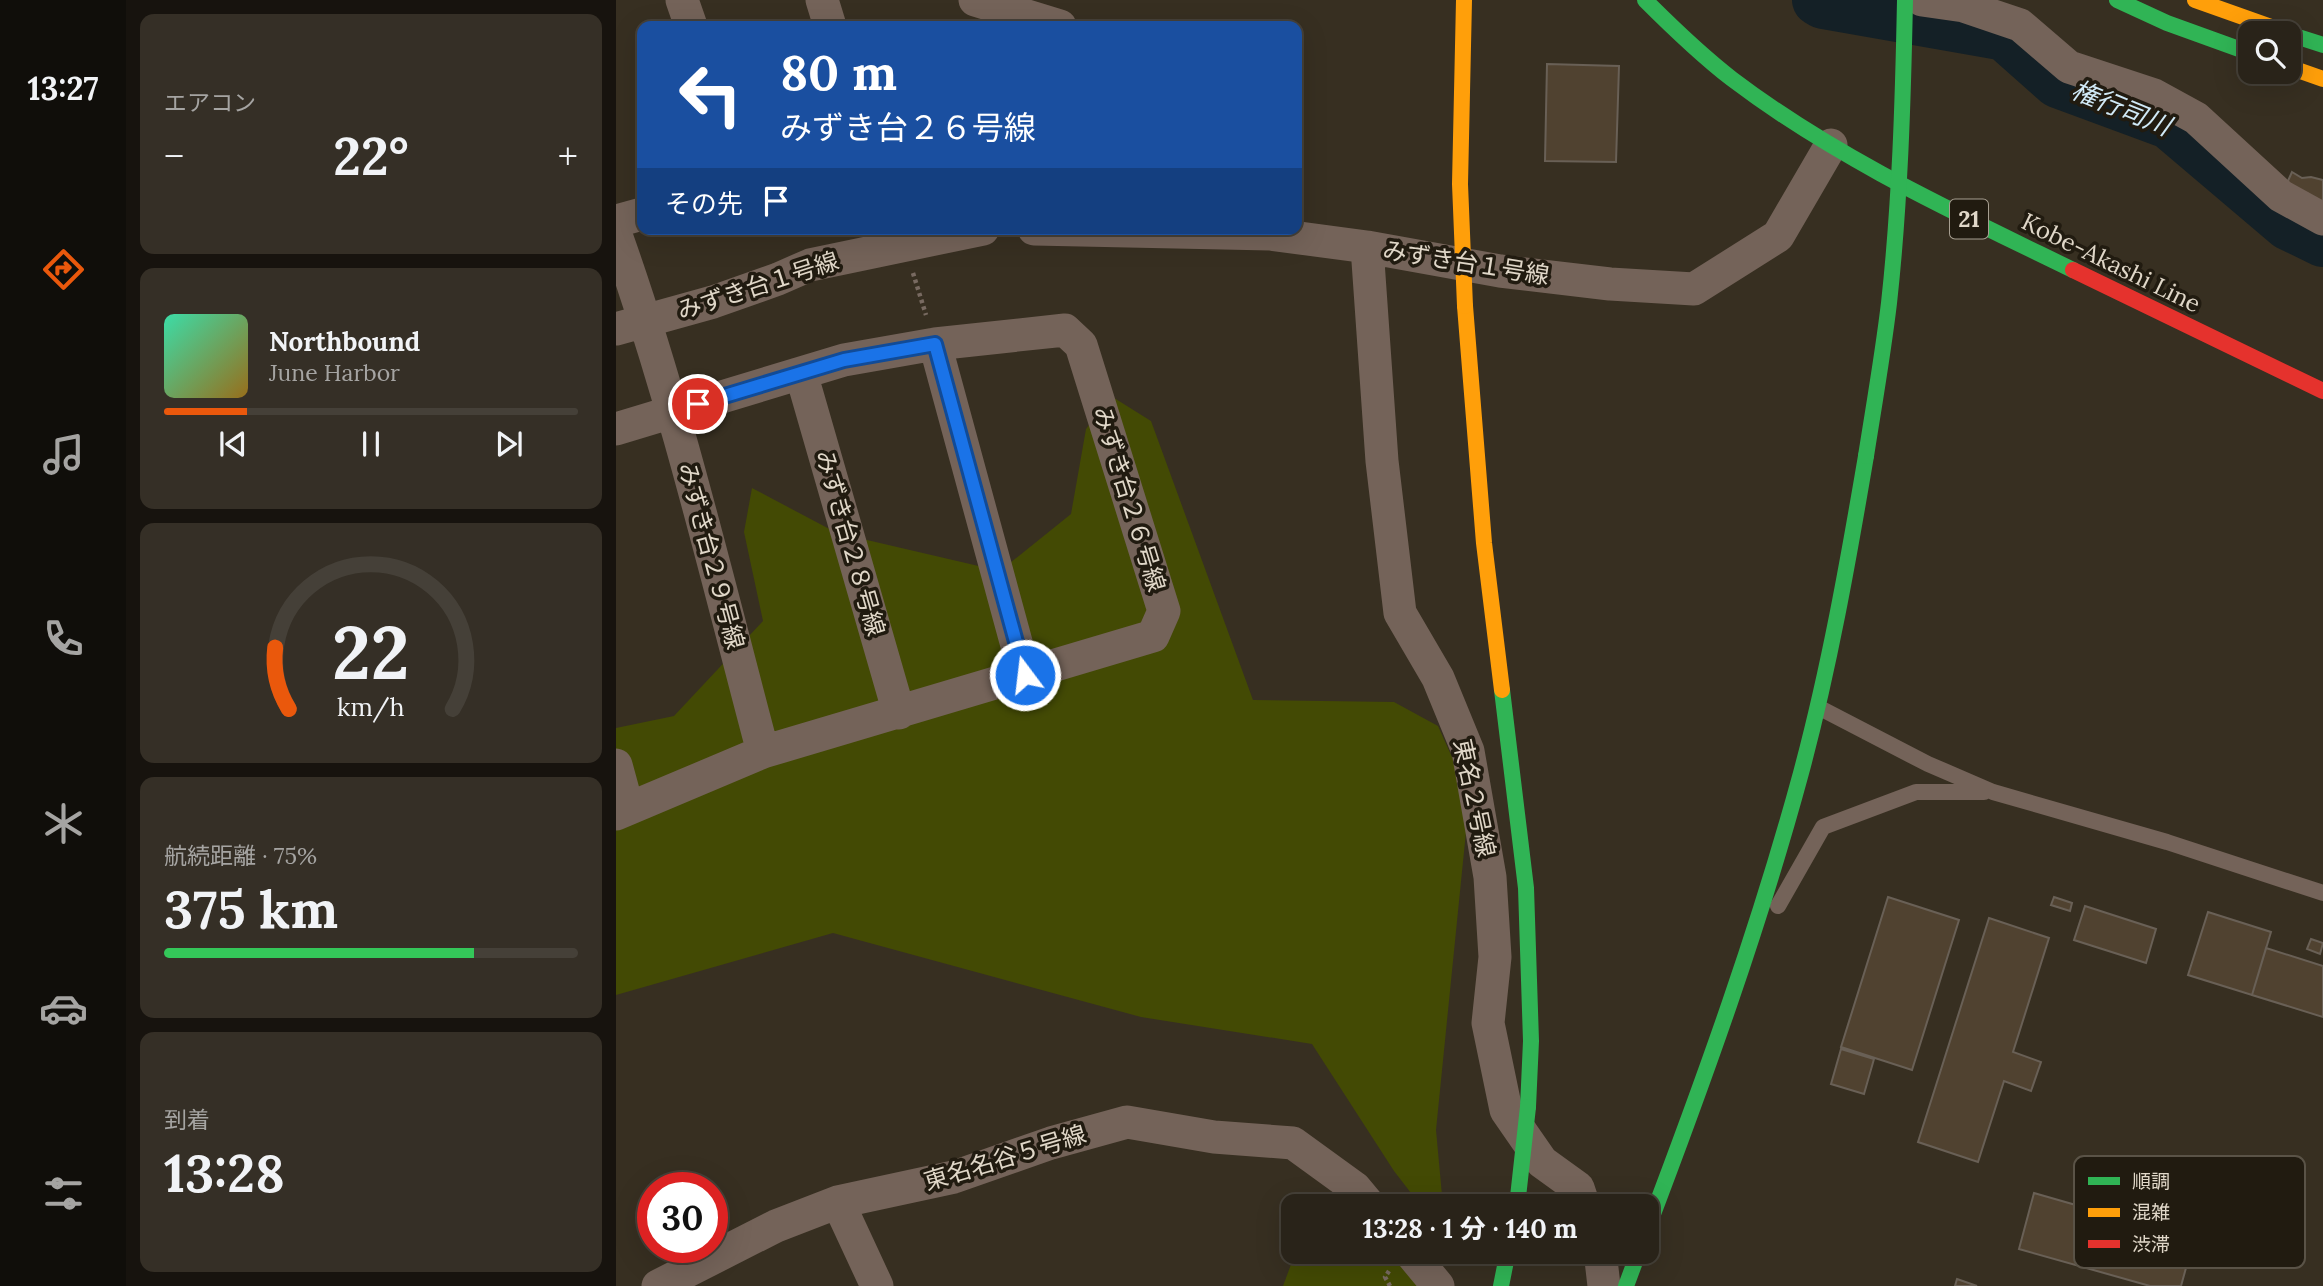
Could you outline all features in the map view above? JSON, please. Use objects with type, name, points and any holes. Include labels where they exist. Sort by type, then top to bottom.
[{"type":"main road","points":[[1464,0],[1460,184],[1473,426],[1526,888],[1531,1041],[1528,1107],[1518,1194]]},
{"type":"main road","name":"Kobe-Akashi Line","points":[[1644,0],[1673,31],[1727,76],[1777,113],[1831,145],[1951,210],[2323,391]]},
{"type":"main road","points":[[1659,1199],[1729,1004],[1780,845],[1818,706],[1845,578],[1888,306],[1899,198],[1905,0]]},
{"type":"main road","points":[[2117,0],[2167,23],[2238,49]]},
{"type":"main road","points":[[2195,0],[2254,21]]},
{"type":"main road","points":[[2301,37],[2323,45]]},
{"type":"main road","points":[[2301,71],[2323,79]]},
{"type":"main road","points":[[1502,1286],[1506,1264]]},
{"type":"main road","points":[[1626,1286],[1634,1264]]},
{"type":"street","points":[[682,0],[689,21]]},
{"type":"street","points":[[822,0],[829,21]]},
{"type":"street","points":[[975,0],[1044,21]]},
{"type":"street","points":[[1922,0],[1964,6],[2020,24],[2069,66],[2165,101],[2196,118],[2281,196],[2323,219]]},
{"type":"street","name":"みずき台１号線","points":[[1277,235],[1367,247],[1500,271],[1610,284],[1694,289],[1777,236],[1831,145]]},
{"type":"street","points":[[616,221],[637,215]]},
{"type":"street","name":"みずき台２９号線","points":[[616,235],[631,325],[673,411],[763,752]]},
{"type":"street","name":"みずき台１号線","points":[[631,325],[713,302],[778,279],[810,264],[953,235]]},
{"type":"street","name":"東名２号線","points":[[1367,247],[1382,461],[1400,613],[1438,678],[1468,751],[1490,877],[1495,957],[1488,1023],[1506,1110],[1542,1162],[1578,1188],[1580,1194]]},
{"type":"street","name":"みずき台２６号線","points":[[616,429],[844,360],[935,344],[1065,330],[1081,345],[1164,611],[1153,636],[763,752],[622,811]]},
{"type":"street","points":[[935,344],[1025,675]]},
{"type":"street","name":"みずき台２８号線","points":[[802,373],[899,713]]},
{"type":"street","points":[[616,765],[622,811]]},
{"type":"street","name":"東名名谷５号線","points":[[658,1286],[776,1226],[838,1202],[954,1177],[1051,1143],[1127,1122],[1214,1136],[1293,1143],[1359,1194]]},
{"type":"street","points":[[838,1202],[877,1286]]},
{"type":"street","points":[[1420,1264],[1438,1286]]},
{"type":"street","points":[[1601,1264],[1604,1286]]},
{"type":"lane","points":[[1818,706],[1928,764],[1993,792],[2167,842],[2323,893]]},
{"type":"lane","points":[[1729,1004],[1784,894],[1823,827],[1916,792],[1993,792]]},
{"type":"path","points":[[904,245],[935,344]]},
{"type":"green space","points":[[1111,396],[1151,421],[1253,700],[1394,702],[1438,726],[1456,766],[1468,812],[1436,1130],[1442,1194],[1412,1194],[1312,1044],[1141,1017],[833,933],[616,995],[616,728],[674,716],[763,621],[744,532],[752,488],[837,533],[1000,571],[1071,514],[1086,429]]},
{"type":"green space","points":[[1291,1264],[1420,1264],[1438,1286],[1283,1286]]},
{"type":"building","points":[[1547,64],[1619,66],[1616,162],[1545,161]]},
{"type":"building","points":[[2292,172],[2302,178],[2323,180],[2323,206],[2287,183]]},
{"type":"building","points":[[1888,897],[1959,920],[1912,1070],[1841,1047]]},
{"type":"building","points":[[2054,897],[2072,903],[2070,911],[2051,905]]},
{"type":"building","points":[[2085,906],[2156,929],[2146,963],[2074,940]]},
{"type":"building","points":[[2208,912],[2271,932],[2252,995],[2188,975]]},
{"type":"building","points":[[1989,918],[2049,938],[2013,1052],[2041,1062],[2031,1091],[2004,1081],[1978,1162],[1918,1142]]},
{"type":"building","points":[[2311,939],[2323,943],[2320,954],[2307,949]]},
{"type":"building","points":[[2266,948],[2323,966],[2323,1017],[2252,995]]},
{"type":"building","points":[[1841,1049],[1874,1059],[1864,1094],[1831,1084]]},
{"type":"building","points":[[2034,1193],[2074,1204],[2074,1265],[2019,1249]]},
{"type":"building","points":[[2086,1268],[2186,1268],[2181,1286],[2150,1286]]},
{"type":"building","points":[[1957,1279],[1977,1286],[1955,1286]]},
{"type":"waterway","name":"権行司川","points":[[1818,0],[2005,35],[2058,82],[2169,123],[2288,224],[2323,241]]},
{"type":"traffic: fast","points":[[1645,0],[1687,41],[1732,79],[1813,134],[1898,183],[2073,270]]},
{"type":"traffic: fast","points":[[1866,456],[1893,265],[1905,0]]},
{"type":"traffic: fast","points":[[2117,0],[2167,23],[2238,49]]},
{"type":"traffic: fast","points":[[2301,38],[2323,45]]},
{"type":"traffic: fast","points":[[1659,1198],[1730,1003],[1785,831],[1829,655],[1866,456]]},
{"type":"traffic: fast","points":[[1502,690],[1526,888],[1531,1041],[1528,1107]]},
{"type":"traffic: fast","points":[[1518,1194],[1528,1107]]},
{"type":"traffic: fast","points":[[1501,1286],[1505,1264]]},
{"type":"traffic: fast","points":[[1626,1286],[1634,1264]]},
{"type":"traffic: slow","points":[[1464,0],[1460,184],[1465,306]]},
{"type":"traffic: slow","points":[[2195,0],[2254,21]]},
{"type":"traffic: slow","points":[[2301,71],[2323,79]]},
{"type":"traffic: slow","points":[[1465,306],[1484,543],[1502,690]]},
{"type":"traffic: jam","points":[[2073,270],[2323,391]]},
{"type":"route","points":[[698,404],[844,360],[935,344],[1025,675]]}]
